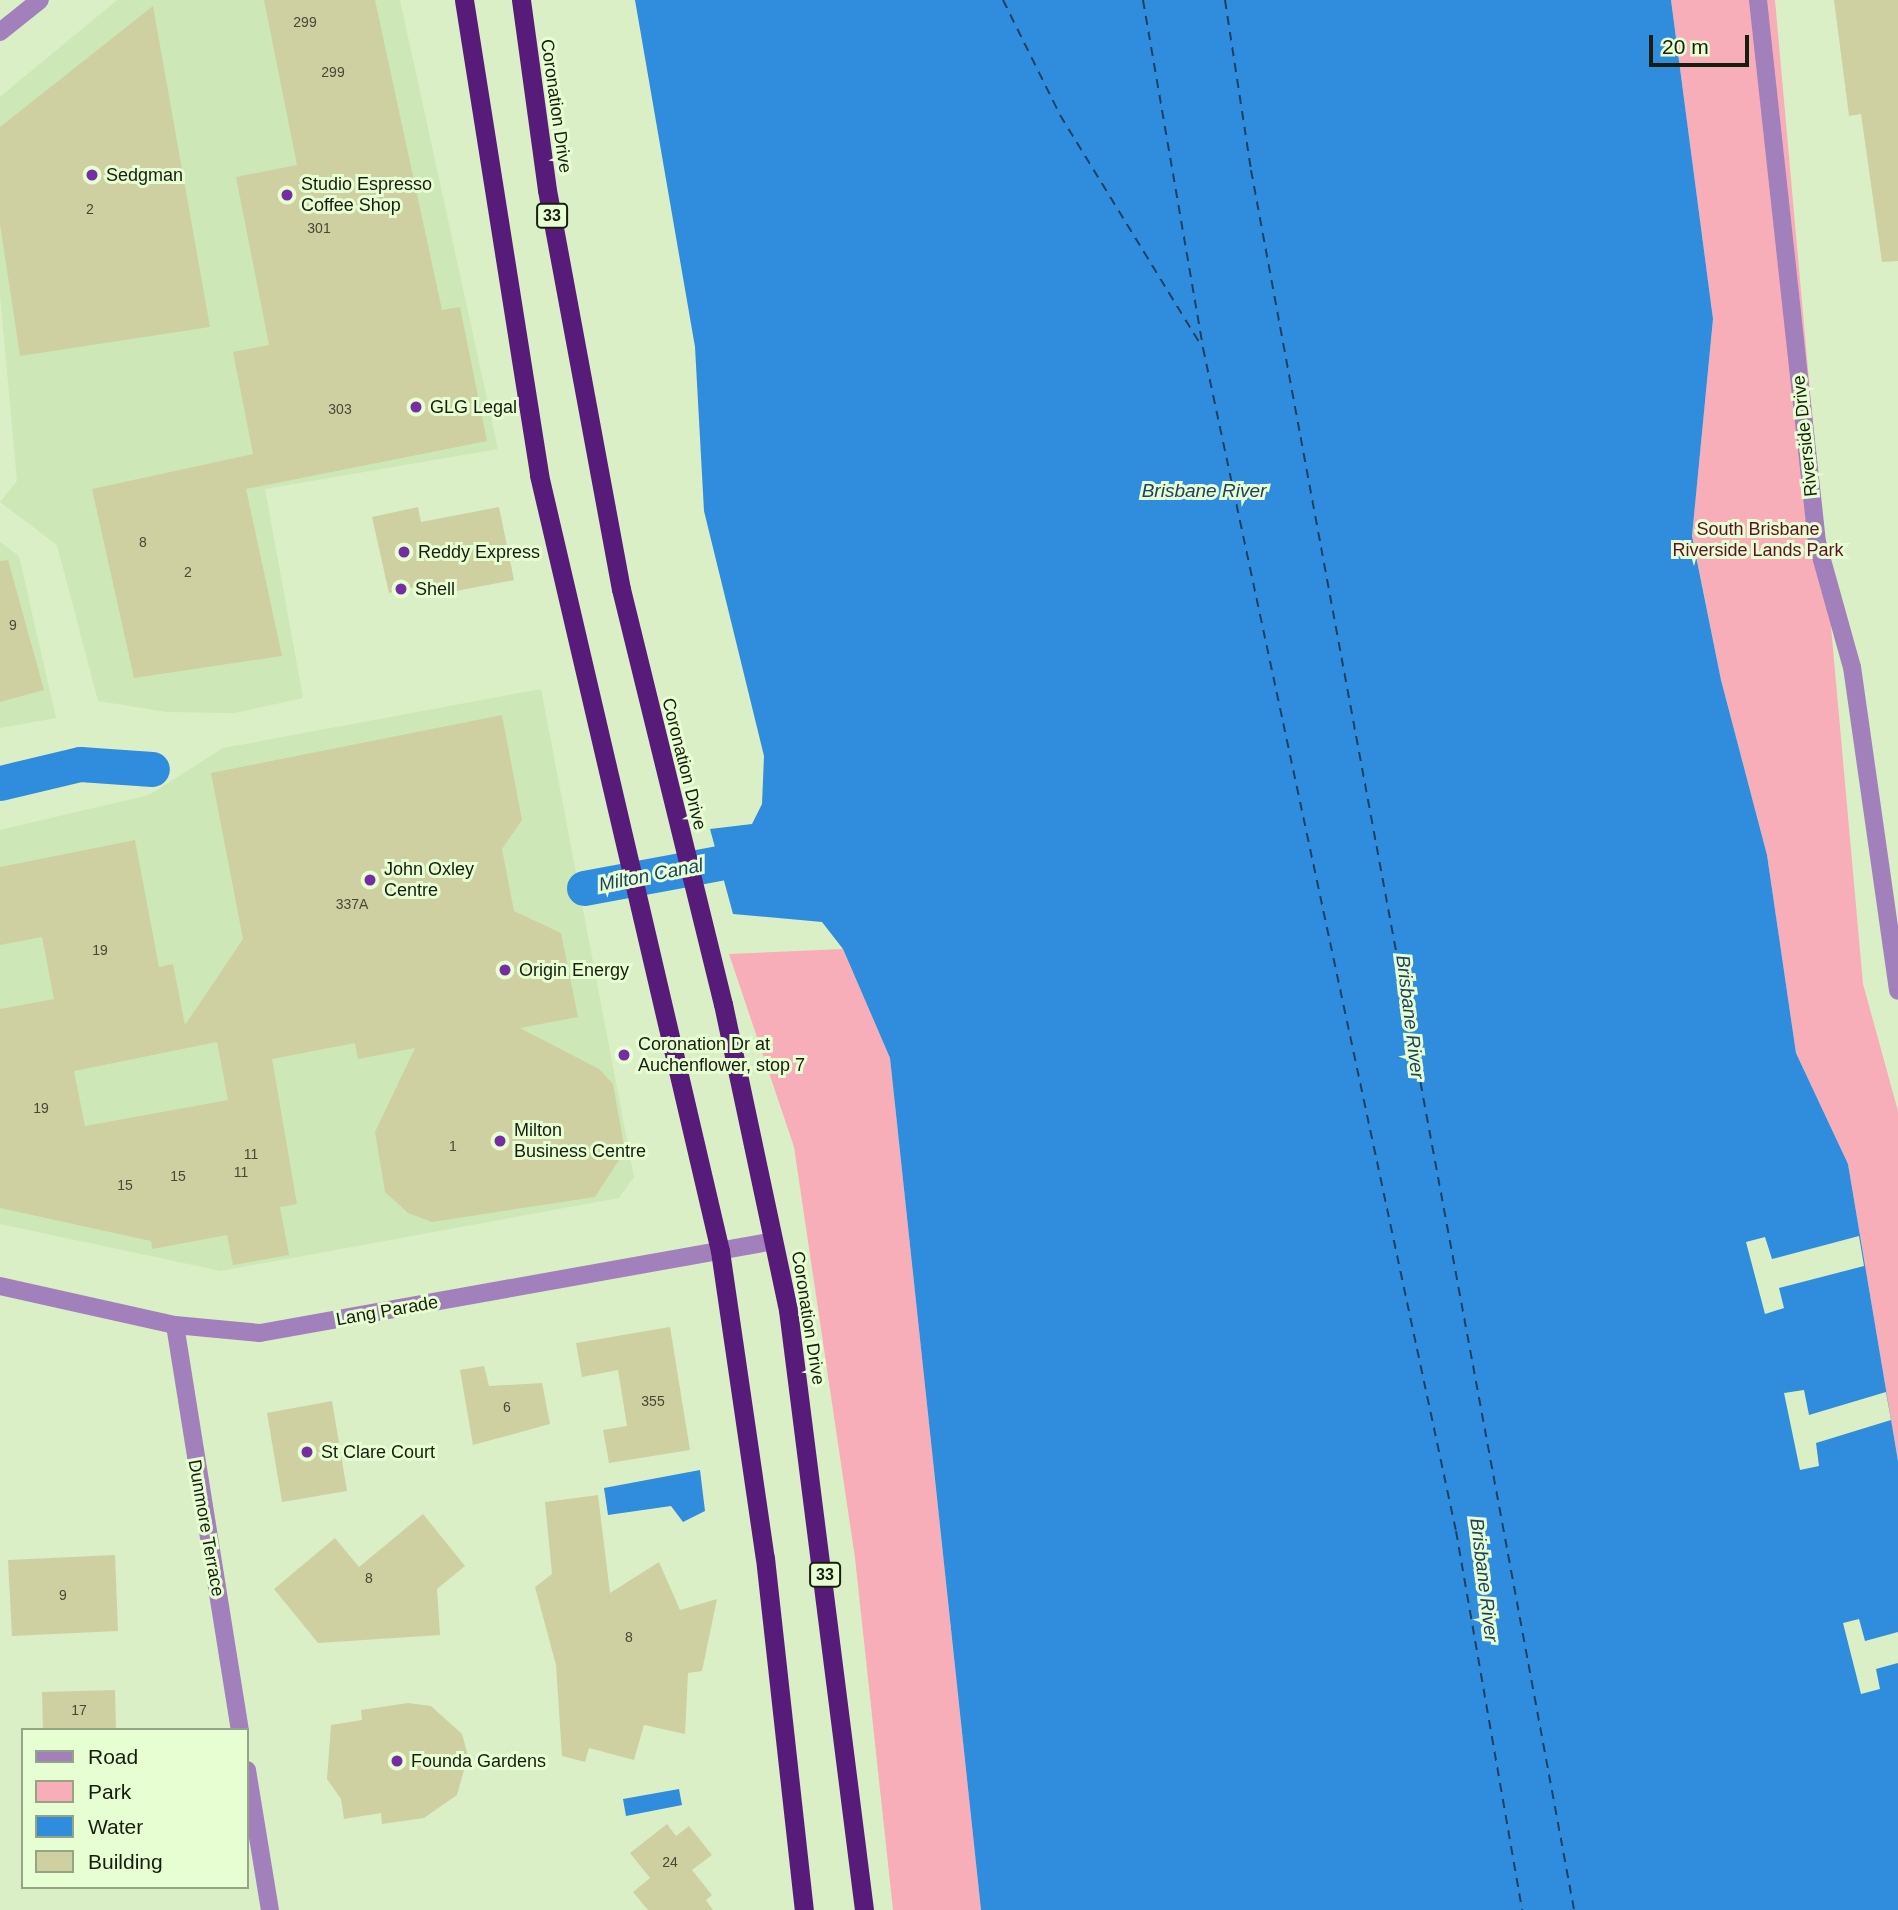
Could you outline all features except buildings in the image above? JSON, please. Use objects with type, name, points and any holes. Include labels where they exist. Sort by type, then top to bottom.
[{"type":"highway","points":[[464,0],[497,240],[539,475],[720,1251],[765,1558],[804,1910]]},
{"type":"highway","name":"Coronation Drive","points":[[521,0],[547,190],[591,430],[669,788],[703,925],[774,1241],[823,1555],[864,1910]]},
{"type":"street","points":[[0,32],[40,0]]},
{"type":"street","name":"Riverside Drive","points":[[1758,0],[1817,542],[1852,667],[1898,991]]},
{"type":"street","name":"Lang Parade","points":[[0,1286],[175,1325],[260,1333],[774,1241]]},
{"type":"street","name":"Dunmore Terrace","points":[[175,1325],[240,1728]]},
{"type":"street","points":[[248,1776],[270,1910]]},
{"type":"shaded area","points":[[117,0],[400,0],[498,449],[265,489],[303,698],[235,713],[167,712],[98,701],[57,545],[0,502],[17,481],[0,295],[0,97]]},
{"type":"shaded area","points":[[0,542],[19,556],[56,718],[0,728]]},
{"type":"shaded area","points":[[541,689],[634,1177],[619,1198],[221,1271],[0,1224],[0,830],[149,795],[223,748]]},
{"type":"green space","name":"South Brisbane Riverside Lands Park","points":[[1671,0],[1775,0],[1863,984],[1898,1111],[1898,1461],[1848,1164],[1796,1053],[1767,855],[1721,680],[1692,535],[1713,319]]},
{"type":"green space","points":[[843,949],[890,1058],[981,1910],[893,1910],[855,1558],[794,1147],[729,954]]},
{"type":"water","name":"Brisbane River","points":[[635,0],[1671,0],[1713,319],[1692,536],[1721,680],[1767,855],[1796,1053],[1848,1164],[1898,1461],[1898,1910],[981,1910],[890,1058],[843,949],[822,922],[733,914],[710,829],[752,824],[762,804],[764,756],[704,511],[695,347]]},
{"type":"water","points":[[700,1470],[705,1511],[683,1522],[671,1506],[608,1515],[604,1488]]},
{"type":"water","points":[[679,1789],[682,1805],[626,1816],[623,1799]]},
{"type":"pier","points":[[1859,1236],[1864,1266],[1779,1288],[1784,1308],[1765,1314],[1746,1242],[1765,1237],[1772,1259]]},
{"type":"pier","points":[[1804,1390],[1809,1415],[1886,1392],[1891,1420],[1816,1443],[1819,1466],[1800,1470],[1784,1393]]},
{"type":"pier","points":[[1859,1619],[1865,1641],[1898,1632],[1898,1663],[1876,1669],[1880,1689],[1861,1694],[1843,1623]]},
{"type":"waterway","name":"Milton Canal","points":[[0,783],[80,764],[152,769]]},
{"type":"waterway","name":"Milton Canal","points":[[584,888],[719,863]]},
{"type":"ferry route","points":[[1003,0],[1060,115],[1202,347]]},
{"type":"ferry route","points":[[1143,0],[1203,348],[1456,1531],[1522,1910]]},
{"type":"ferry route","points":[[1225,0],[1251,170],[1574,1910]]},
{"type":"place","name":"Sedgman","points":[[92,175]]},
{"type":"place","name":"Studio Espresso Coffee Shop","points":[[287,195]]},
{"type":"place","name":"GLG Legal","points":[[416,407]]},
{"type":"place","name":"Reddy Express","points":[[404,552]]},
{"type":"place","name":"Shell","points":[[401,589]]},
{"type":"place","name":"John Oxley Centre","points":[[370,880]]},
{"type":"place","name":"Origin Energy","points":[[505,970]]},
{"type":"place","name":"Coronation Dr at Auchenflower, stop 7","points":[[624,1055]]},
{"type":"place","name":"Milton Business Centre","points":[[500,1141]]},
{"type":"place","name":"St Clare Court","points":[[307,1452]]},
{"type":"place","name":"Founda Gardens","points":[[397,1761]]}]
